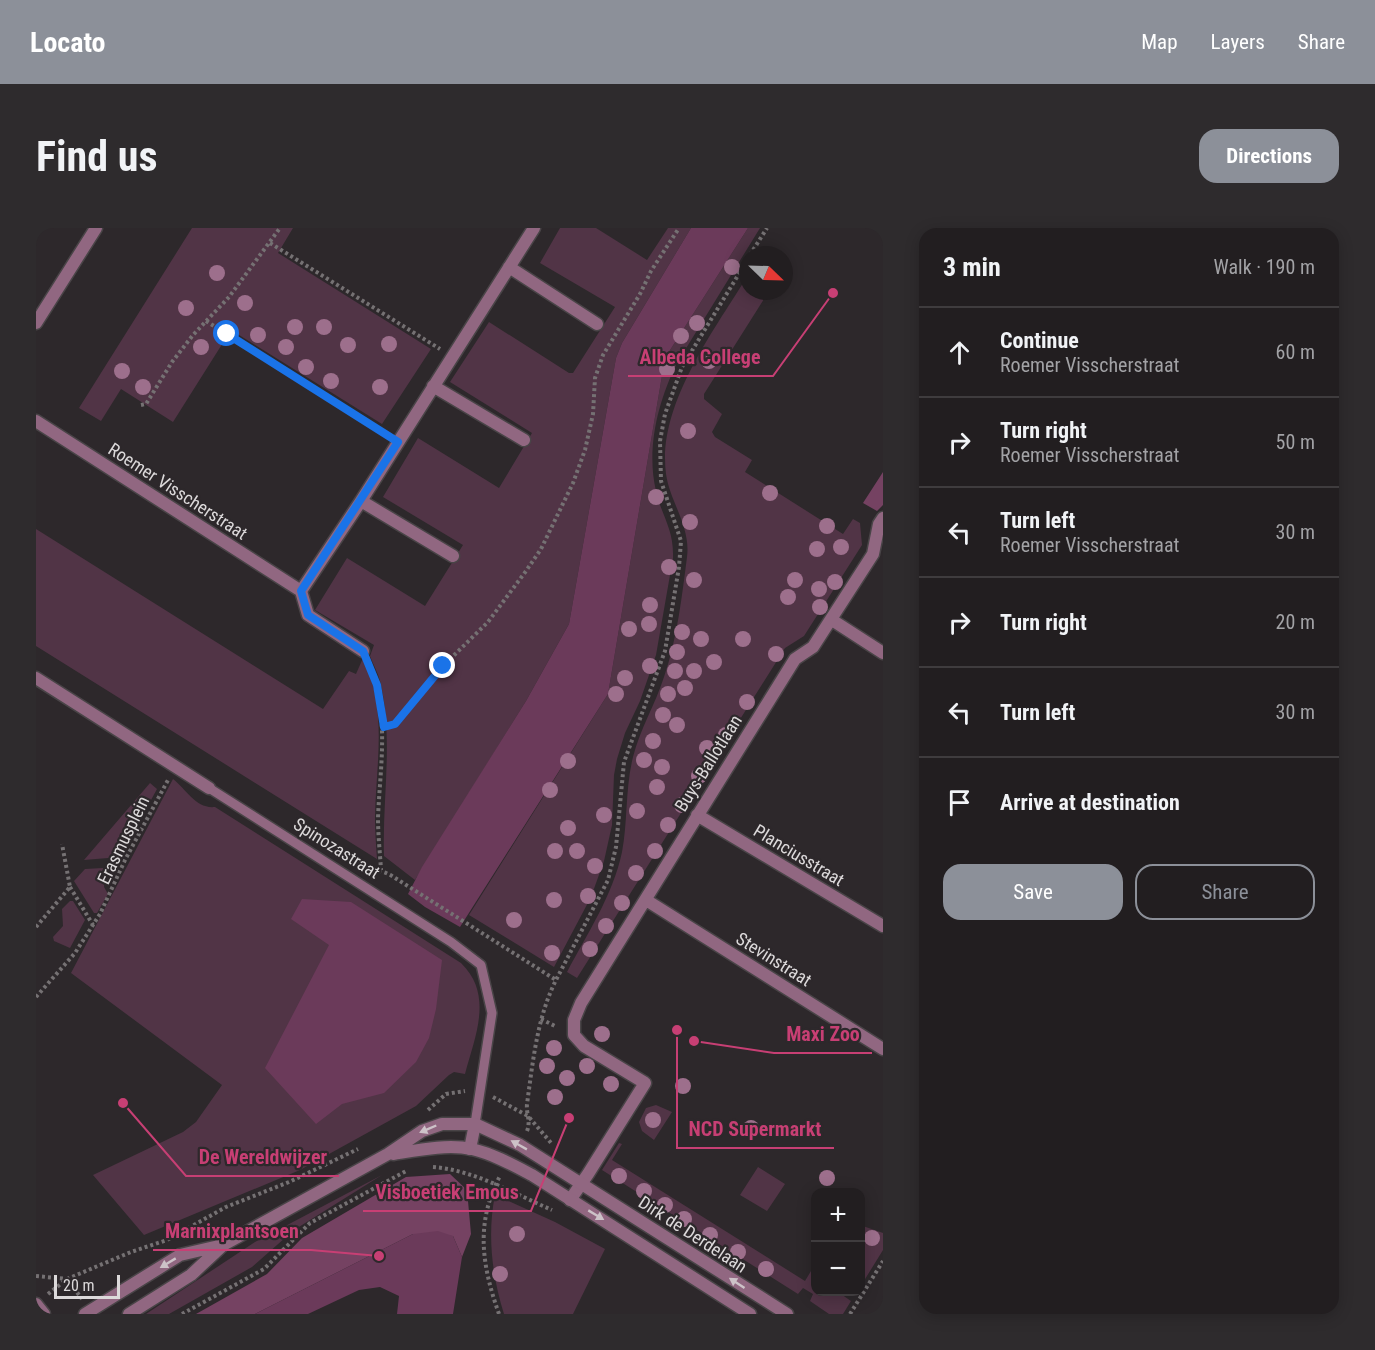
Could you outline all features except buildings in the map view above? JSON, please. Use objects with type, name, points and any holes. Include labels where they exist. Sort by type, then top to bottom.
[{"type":"street","points":[[36,323],[96,228]]},
{"type":"street","points":[[363,651],[308,615],[301,591],[361,501],[534,228]]},
{"type":"street","points":[[508,267],[597,324]]},
{"type":"street","points":[[433,386],[524,440]]},
{"type":"street","name":"Roemer Visscherstraat","points":[[36,421],[301,591]]},
{"type":"street","points":[[361,501],[453,556]]},
{"type":"street","name":"Buys-Ballotlaan","points":[[581,1184],[645,1083],[584,1046],[574,1035],[574,1020],[581,1003],[795,659],[813,647],[832,620],[873,554],[879,524],[883,518]]},
{"type":"street","points":[[832,620],[883,653]]},
{"type":"street","name":"Spinozastraat","points":[[36,678],[209,788]]},
{"type":"street","name":"Planciusstraat","points":[[697,815],[883,926]]},
{"type":"street","name":"Stevinstraat","points":[[646,900],[883,1048]]},
{"type":"street","points":[[129,1314],[191,1275],[223,1245],[388,1154],[422,1131],[442,1124],[475,1124],[470,1149]]},
{"type":"street","name":"Dirk de Derdelaan","points":[[475,1124],[520,1145],[787,1314]]},
{"type":"street","name":"Dirk de Derdelaan","points":[[388,1154],[444,1148],[470,1149],[507,1163],[532,1175],[750,1314]]},
{"type":"street","points":[[570,1200],[581,1184]]},
{"type":"street","points":[[88,1312],[180,1256],[223,1245]]},
{"type":"street","points":[[40,1301],[44,1314]]},
{"type":"lane","name":"Spinozastraat","points":[[209,788],[450,942],[481,965],[492,1013],[475,1124]]},
{"type":"path","points":[[141,405],[146,404],[172,362],[229,297],[280,228]]},
{"type":"path","points":[[384,727],[395,724],[443,666],[488,622],[541,549],[573,483],[585,450],[593,414],[596,378],[603,355],[640,294],[651,271],[679,228]]},
{"type":"path","points":[[756,246],[767,228]]},
{"type":"path","points":[[270,243],[452,356]]},
{"type":"path","points":[[520,1145],[530,1125],[526,1109],[537,1039],[548,996],[608,880],[616,847],[624,762],[665,651],[681,541],[661,481],[660,441],[665,414],[682,366],[739,274]]},
{"type":"path","points":[[206,321],[398,442]]},
{"type":"path","points":[[363,651],[377,685],[384,727],[378,822],[381,870]]},
{"type":"path","name":"Erasmusplein","points":[[36,997],[75,953],[93,925],[175,766]]},
{"type":"path","name":"Erasmusplein","points":[[62,844],[70,887],[93,925]]},
{"type":"path","name":"Spinozastraat","points":[[392,876],[556,980]]},
{"type":"path","name":"Erasmusplein","points":[[36,927],[70,887]]},
{"type":"path","points":[[423,1114],[446,1094],[462,1091],[480,1094]]},
{"type":"path","points":[[40,1301],[68,1279],[166,1240],[226,1207],[289,1182],[360,1148]]},
{"type":"path","points":[[499,1314],[486,1274],[484,1229],[487,1208],[507,1163]]},
{"type":"path","points":[[426,1167],[447,1168],[495,1186]]},
{"type":"path","points":[[182,1314],[264,1269],[310,1223],[407,1170],[417,1168]]},
{"type":"path","points":[[850,1314],[883,1261]]},
{"type":"path","points":[[36,1276],[68,1279]]},
{"type":"path","points":[[68,1279],[88,1312]]},
{"type":"shaded area","points":[[192,228],[293,228],[278,253],[431,349],[382,424],[231,330],[173,422],[121,389],[101,421],[79,408]]},
{"type":"shaded area","points":[[560,228],[596,228],[647,260],[668,228],[691,228],[622,343],[616,358],[569,624],[526,701],[415,880],[384,856],[386,724],[380,681],[370,656],[374,645],[315,610],[347,558],[425,606],[463,545],[383,497],[418,438],[499,488],[532,433],[450,382],[489,322],[569,373],[573,373],[615,307],[540,263]]},
{"type":"shaded area","points":[[691,228],[748,228],[665,358],[608,694],[460,927],[425,907],[408,894],[422,867],[526,701],[569,624],[616,358],[622,343]]},
{"type":"shaded area","points":[[748,228],[760,228],[749,246],[739,246],[739,262],[677,363],[659,409],[653,442],[653,475],[658,500],[672,539],[673,558],[656,655],[617,759],[612,825],[604,861],[591,897],[554,967],[469,915],[608,694],[665,358]]},
{"type":"shaded area","points":[[739,289],[739,300],[763,300],[704,394],[704,399],[722,414],[712,432],[715,437],[752,460],[745,472],[843,534],[853,519],[860,523],[862,545],[804,636],[785,648],[577,978],[567,972],[599,914],[618,868],[624,840],[633,757],[664,677],[672,648],[687,546],[683,525],[668,484],[666,448],[670,422],[679,395],[705,344]]},
{"type":"shaded area","points":[[883,472],[883,505],[877,511],[863,503]]},
{"type":"shaded area","points":[[36,529],[323,709],[349,671],[356,674],[363,658],[371,677],[378,716],[375,817],[377,859],[36,646]]},
{"type":"shaded area","points":[[173,779],[197,802],[208,807],[215,807],[461,963],[471,975],[477,988],[479,1016],[465,1074],[454,1072],[416,1106],[300,1170],[144,1235],[93,1175],[183,1132],[196,1122],[222,1085],[71,973]]},
{"type":"shaded area","points":[[150,783],[157,789],[120,857],[84,860]]},
{"type":"shaded area","points":[[103,868],[106,870],[104,887],[108,894],[97,913],[94,913],[74,881],[85,869]]},
{"type":"shaded area","points":[[302,899],[351,902],[442,960],[436,1009],[429,1038],[416,1062],[384,1093],[342,1104],[316,1124],[265,1068],[329,945],[291,919]]},
{"type":"shaded area","points":[[73,901],[85,920],[70,948],[54,941],[53,937],[63,926],[62,909]]},
{"type":"shaded area","points":[[656,1105],[672,1112],[654,1140],[642,1131],[639,1122],[646,1108]]},
{"type":"shaded area","points":[[619,1143],[622,1144],[612,1160],[805,1281],[811,1271],[811,1293],[803,1288],[798,1294],[602,1170]]},
{"type":"shaded area","points":[[758,1167],[785,1184],[767,1211],[740,1195]]},
{"type":"shaded area","points":[[450,1174],[467,1190],[471,1234],[462,1257],[453,1236],[413,1234],[255,1314],[196,1314],[267,1274],[302,1238],[406,1177]]},
{"type":"shaded area","points":[[382,1175],[294,1230],[252,1267],[169,1314],[146,1314],[255,1242]]},
{"type":"shaded area","points":[[495,1195],[555,1222],[605,1249],[573,1314],[504,1314],[496,1285],[492,1255],[491,1225]]},
{"type":"shaded area","points":[[865,1227],[883,1233],[883,1250],[865,1279]]},
{"type":"shaded area","points":[[438,1231],[453,1236],[462,1257],[453,1314],[397,1314],[399,1296],[380,1287],[359,1290],[308,1314],[255,1314],[413,1234]]},
{"type":"shaded area","points":[[812,1296],[844,1296],[851,1301],[843,1314],[829,1314],[810,1301]]},
{"type":"place","name":"Albeda College","points":[[833,293]]},
{"type":"place","name":"NCD Supermarkt","points":[[677,1030]]},
{"type":"place","name":"Maxi Zoo","points":[[694,1041]]},
{"type":"place","name":"De Wereldwijzer","points":[[123,1103]]},
{"type":"place","name":"Visboetiek Emous","points":[[569,1118]]},
{"type":"place","name":"Marnixplantsoen","points":[[379,1256]]},
{"type":"route","points":[[227,334],[398,442],[301,591],[308,615],[363,651],[377,685],[384,727],[395,724],[443,666]]}]
